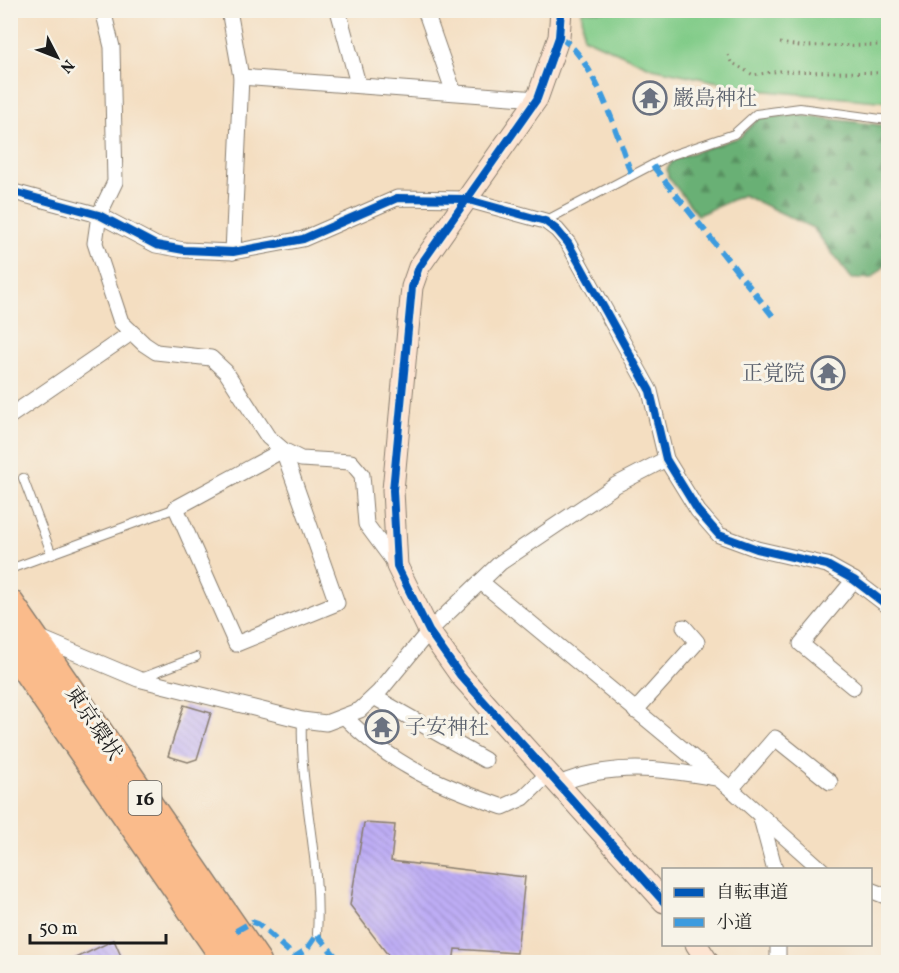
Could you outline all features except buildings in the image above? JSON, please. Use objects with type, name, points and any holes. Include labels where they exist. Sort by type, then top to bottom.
[{"type":"highway","name":"東京環状","points":[[10,604],[17,636],[228,963]]},
{"type":"highway","name":"東京環状","points":[[17,636],[257,963]]},
{"type":"street","points":[[104,10],[112,47],[115,182],[99,215],[95,243],[122,322],[131,333],[156,352],[211,358],[226,372],[268,437],[283,450],[301,459],[351,462],[362,475],[366,524],[397,566],[429,631],[460,675],[662,901]]},
{"type":"street","points":[[229,10],[241,77],[233,252]]},
{"type":"street","points":[[338,10],[358,84]]},
{"type":"street","points":[[425,10],[453,90]]},
{"type":"street","points":[[397,566],[393,490],[412,287],[419,267],[537,99],[559,37],[561,10]]},
{"type":"street","points":[[241,77],[453,90],[537,99]]},
{"type":"street","points":[[10,191],[99,215],[156,245],[184,250],[233,252],[303,239],[397,198],[465,199],[545,221],[568,243],[650,391],[666,459],[698,511],[720,535],[757,549],[827,565],[854,580],[888,606]]},
{"type":"street","points":[[10,416],[131,333]]},
{"type":"street","points":[[283,450],[337,603],[236,644],[176,508],[283,450]]},
{"type":"street","points":[[17,636],[138,679],[302,720],[326,723],[360,710],[374,697],[429,631],[500,563],[616,485],[666,459]]},
{"type":"street","points":[[853,687],[801,644],[854,580]]},
{"type":"street","points":[[481,582],[731,789],[820,868]]},
{"type":"street","points":[[635,711],[697,642],[684,627]]},
{"type":"street","points":[[374,697],[485,760]]},
{"type":"street","points":[[345,717],[369,743],[401,765],[502,807],[523,798],[554,778],[604,770],[643,768],[716,778]]},
{"type":"street","points":[[731,789],[775,738],[830,782]]},
{"type":"street","points":[[761,818],[774,868]]},
{"type":"street","points":[[872,891],[888,897]]},
{"type":"street","points":[[697,946],[708,963]]},
{"type":"street","points":[[778,946],[778,963]]},
{"type":"lane","points":[[545,221],[669,156],[734,134],[756,114],[800,108],[888,120]]},
{"type":"lane","points":[[23,478],[52,555]]},
{"type":"lane","points":[[10,569],[176,508]]},
{"type":"lane","points":[[138,679],[196,657]]},
{"type":"lane","points":[[302,720],[300,760],[320,901],[318,934]]},
{"type":"path","points":[[780,43],[800,46],[888,45]]},
{"type":"path","points":[[728,55],[731,62],[753,75],[780,71],[888,73]]},
{"type":"green space","points":[[582,11],[888,11],[888,102],[756,90],[652,68],[583,37]]},
{"type":"green space","points":[[798,115],[888,126],[888,263],[872,278],[852,279],[813,228],[743,195],[698,215],[668,177],[667,169],[674,159],[740,137],[760,117]]},
{"type":"marked path","points":[[559,37],[572,47],[594,80],[604,100],[632,176]]},
{"type":"marked path","points":[[653,166],[776,320]]},
{"type":"marked path","points":[[236,931],[252,922],[258,924],[295,957],[306,950],[317,934],[340,962]]},
{"type":"cycle path","points":[[561,10],[559,37],[537,99],[419,267],[412,287],[393,490],[397,566],[429,631],[460,675],[662,900]]},
{"type":"cycle path","points":[[10,191],[99,215],[156,245],[184,250],[233,252],[303,239],[397,198],[465,199],[545,221],[568,243],[650,391],[666,459],[698,511],[719,535],[757,549],[827,565],[854,580],[888,606]]},
{"type":"place","name":"巌島神社","points":[[650,98]]},
{"type":"place","name":"正覚院","points":[[828,373]]},
{"type":"place","name":"子安神社","points":[[382,727]]}]
